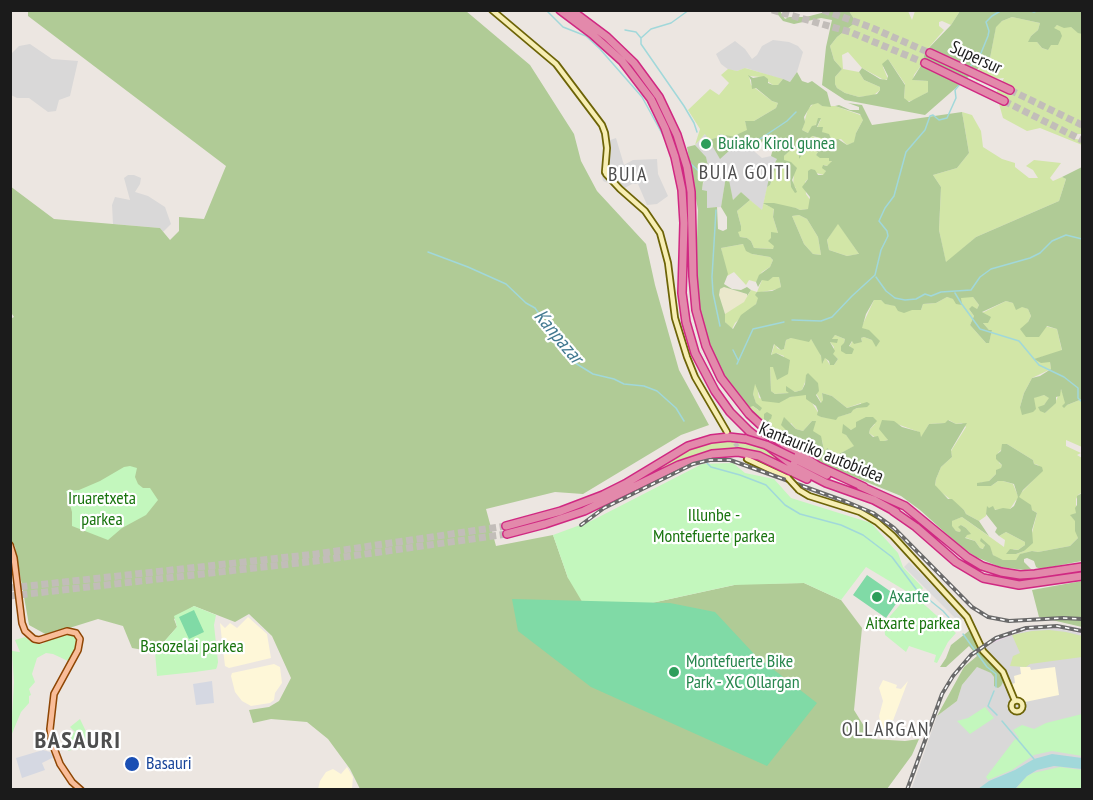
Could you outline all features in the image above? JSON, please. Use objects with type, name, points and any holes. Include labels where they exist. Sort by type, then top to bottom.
[{"type":"highway","points":[[560,10],[602,42],[631,71],[652,102],[669,138],[677,164],[683,205],[682,276],[686,322],[695,353],[715,391],[748,431],[795,467],[826,483],[874,500],[896,512]]},
{"type":"highway","points":[[571,10],[597,29],[627,56],[653,88],[673,124],[690,181],[693,215],[693,286],[698,320],[708,353],[721,378],[740,404],[776,439],[818,466],[864,487]]},
{"type":"highway","name":"Supersur","points":[[930,53],[1010,90]]},
{"type":"highway","name":"Supersur","points":[[925,63],[1004,101]]},
{"type":"highway","name":"Kantauriko autobidea","points":[[1083,567],[1020,575],[982,566],[967,557],[905,506],[864,487],[816,471],[759,442],[723,437],[693,443],[603,495],[507,530],[545,524],[584,511],[686,462],[706,455],[728,452],[759,456],[824,487],[896,512],[957,562],[983,578],[1019,585],[1083,576]]},
{"type":"main road","points":[[10,545],[25,631],[34,639],[39,640],[67,631],[79,636],[78,650],[54,694],[50,729],[52,743],[60,764],[72,782],[81,789]]},
{"type":"street","points":[[492,10],[556,64],[604,129],[607,148],[605,163],[610,174],[620,189],[645,211],[660,233],[668,263],[675,318],[687,357],[695,377],[728,432]]},
{"type":"street","points":[[747,459],[788,478],[799,490],[809,496],[860,512],[883,526],[963,612],[983,651],[1003,672],[1015,701]]},
{"type":"shaded area","points":[[773,40],[789,42],[798,46],[803,52],[797,72],[790,82],[746,68],[737,71],[729,70],[721,64],[716,54],[735,41],[752,59],[762,46]]},
{"type":"shaded area","points":[[30,44],[52,59],[78,61],[70,96],[59,100],[56,111],[48,112],[29,98],[17,98],[11,95],[10,55],[19,46]]},
{"type":"shaded area","points":[[706,133],[741,140],[762,158],[771,156],[778,158],[771,170],[762,211],[741,192],[733,200],[727,175],[721,207],[707,208],[702,190],[706,168],[705,157],[695,145]]},
{"type":"shaded area","points":[[616,138],[624,165],[633,160],[657,159],[658,174],[668,196],[657,204],[647,205],[638,184],[632,184],[623,189],[619,182],[610,184],[603,181],[602,166],[609,164],[602,143]]},
{"type":"shaded area","points":[[128,175],[141,178],[135,192],[148,196],[165,207],[171,224],[163,232],[160,228],[113,224],[112,205],[115,197],[130,200],[124,178]]},
{"type":"shaded area","points":[[724,287],[747,294],[748,298],[740,306],[725,314],[719,295],[720,289]]},
{"type":"shaded area","points":[[909,562],[964,617],[959,622],[904,567]]},
{"type":"shaded area","points":[[248,617],[267,634],[271,658],[229,668],[225,666],[220,623],[225,628],[230,623],[237,628]]},
{"type":"shaded area","points":[[1036,625],[1071,626],[1082,629],[1082,634],[1064,629],[1044,628],[1023,631],[993,643],[991,639],[1012,630]]},
{"type":"shaded area","points":[[1055,628],[1082,634],[1082,789],[911,790],[937,716],[957,701],[962,685],[977,667],[992,673],[994,686],[998,669],[981,651],[1013,634],[1034,629]]},
{"type":"shaded area","points":[[274,664],[280,667],[282,683],[275,693],[274,700],[270,703],[251,706],[242,701],[235,692],[232,673]]},
{"type":"shaded area","points":[[1020,667],[1030,667],[1031,670],[1055,667],[1059,695],[1025,702],[1017,697],[1012,684],[1015,683],[1014,676],[1021,674]]},
{"type":"shaded area","points":[[883,680],[901,689],[908,681],[886,739],[881,737],[879,716],[883,701],[879,688]]},
{"type":"shaded area","points":[[212,681],[214,703],[196,705],[193,684]]},
{"type":"shaded area","points":[[43,750],[50,752],[54,757],[42,763],[45,770],[22,778],[16,758]]},
{"type":"shaded area","points":[[347,767],[353,777],[352,789],[318,789],[326,772],[333,769],[341,774]]},
{"type":"green space","points":[[28,11],[466,11],[530,65],[574,134],[581,161],[597,191],[646,244],[679,370],[709,425],[681,435],[583,494],[555,492],[486,509],[496,546],[553,535],[568,578],[624,609],[739,584],[804,583],[841,600],[862,628],[854,710],[872,739],[905,741],[919,739],[912,755],[887,789],[360,789],[350,769],[328,739],[307,722],[271,719],[253,723],[249,710],[269,707],[279,701],[291,678],[272,636],[249,614],[235,622],[194,606],[174,619],[177,627],[155,652],[132,648],[123,626],[98,619],[47,635],[29,625],[15,546],[10,540],[10,319],[14,317],[10,311],[10,186],[54,219],[160,228],[170,240],[179,231],[179,217],[204,219],[226,166],[28,16]]},
{"type":"green space","points":[[775,11],[780,11],[785,19],[829,11],[849,11],[856,22],[837,37],[830,46],[834,60],[842,69],[835,77],[837,88],[859,97],[877,94],[880,87],[864,80],[859,72],[862,68],[880,79],[887,80],[888,76],[882,64],[888,59],[905,85],[904,98],[909,102],[928,92],[928,81],[912,80],[922,64],[925,52],[951,25],[960,11],[1082,11],[1082,34],[1071,27],[1064,28],[1057,25],[1054,28],[1060,31],[1062,36],[1058,45],[1051,45],[1048,50],[1042,48],[1037,42],[1028,42],[1038,30],[1040,23],[1012,17],[1002,21],[996,27],[990,58],[925,115],[845,100],[822,85],[826,47],[832,20],[821,18],[794,24],[783,21]]},
{"type":"green space","points":[[849,11],[908,11],[912,20],[915,11],[960,11],[951,25],[939,22],[939,26],[944,30],[925,52],[922,64],[914,75],[913,80],[928,81],[928,92],[906,102],[905,84],[888,59],[883,67],[888,79],[884,80],[862,68],[848,52],[842,55],[843,69],[859,72],[864,80],[880,87],[880,90],[874,95],[859,97],[837,88],[835,77],[842,69],[834,60],[830,46],[837,37],[856,22]]},
{"type":"green space","points":[[1012,17],[1040,23],[1029,42],[1037,42],[1042,48],[1048,50],[1053,28],[1057,25],[1071,27],[1082,34],[1082,134],[1076,134],[1070,138],[1082,140],[1082,145],[1040,128],[1027,131],[1003,118],[996,93],[1004,78],[976,81],[976,73],[990,58],[996,26]]},
{"type":"green space","points":[[745,68],[783,79],[778,85],[773,85],[761,77],[749,76],[751,85],[778,103],[776,108],[754,121],[749,123],[745,121],[748,131],[736,137],[720,134],[720,137],[709,140],[705,134],[695,145],[700,129],[688,110],[710,89],[719,95],[729,83],[721,75],[728,69],[737,71]]},
{"type":"green space","points":[[797,72],[802,81],[808,83],[812,81],[827,92],[831,107],[818,103],[811,105],[804,117],[802,130],[808,133],[812,126],[816,125],[818,118],[821,118],[817,127],[823,127],[822,132],[829,134],[834,145],[835,140],[838,139],[847,145],[854,142],[863,120],[860,114],[835,106],[859,110],[859,107],[848,103],[862,105],[872,125],[962,112],[969,153],[957,168],[933,175],[941,187],[939,230],[946,262],[976,237],[1059,201],[1066,179],[1062,177],[1082,167],[1082,399],[1064,408],[1061,389],[1060,396],[1056,397],[1056,403],[1045,413],[1038,407],[1044,405],[1049,398],[1044,395],[1034,398],[1036,409],[1033,412],[1022,415],[1020,407],[1032,378],[1051,369],[1050,362],[1041,363],[1034,359],[1062,350],[1057,329],[1047,326],[1039,337],[1026,337],[1020,329],[1031,316],[1028,309],[1022,307],[1016,310],[1013,303],[1006,301],[982,312],[991,317],[988,323],[983,323],[989,330],[992,330],[989,343],[986,343],[970,325],[974,316],[969,309],[972,306],[977,309],[979,305],[973,297],[961,298],[962,305],[956,304],[953,299],[947,297],[936,303],[923,304],[921,310],[904,313],[898,311],[895,306],[885,304],[881,300],[874,300],[866,314],[862,328],[869,330],[880,341],[876,347],[872,340],[864,337],[861,338],[862,342],[854,344],[852,341],[849,346],[854,349],[852,354],[846,354],[841,351],[845,339],[835,335],[832,339],[838,339],[837,343],[830,342],[835,351],[833,354],[838,359],[834,365],[830,365],[825,358],[822,364],[821,356],[811,339],[809,342],[791,338],[786,340],[784,349],[781,350],[774,344],[771,355],[776,353],[790,360],[788,374],[777,380],[773,367],[770,367],[771,391],[775,394],[789,393],[786,391],[786,386],[795,392],[802,390],[808,373],[818,383],[819,391],[816,395],[821,403],[822,393],[832,396],[847,408],[867,402],[870,404],[867,407],[857,408],[836,420],[821,417],[817,415],[816,406],[806,399],[806,395],[790,397],[779,403],[762,401],[755,384],[753,394],[756,403],[762,408],[760,411],[753,406],[750,407],[764,421],[764,414],[767,412],[772,415],[769,420],[770,424],[774,429],[780,431],[786,430],[781,425],[784,417],[796,429],[803,431],[812,421],[816,421],[813,431],[821,436],[824,450],[826,451],[827,448],[834,454],[839,454],[854,446],[842,433],[843,424],[851,430],[856,427],[856,422],[866,417],[873,417],[877,421],[869,433],[873,437],[878,436],[880,441],[888,440],[879,429],[882,420],[894,421],[902,427],[920,432],[921,437],[929,424],[945,423],[948,420],[956,424],[967,423],[951,450],[952,457],[941,467],[935,485],[966,514],[979,521],[989,536],[962,517],[952,521],[952,526],[956,531],[960,532],[958,527],[961,525],[966,528],[971,534],[965,538],[975,541],[983,549],[985,545],[980,541],[981,538],[990,546],[993,555],[1003,560],[1016,560],[1020,554],[1032,551],[1070,546],[1078,538],[1075,521],[1070,515],[1076,513],[1077,496],[1082,493],[1082,561],[1040,569],[1036,567],[1034,561],[1027,558],[1024,562],[1031,569],[1025,570],[1000,567],[976,557],[901,496],[815,461],[781,440],[754,415],[728,382],[709,344],[699,304],[696,268],[698,210],[687,147],[695,145],[706,157],[708,178],[703,182],[702,190],[707,191],[707,208],[717,207],[718,229],[723,231],[727,229],[727,217],[721,207],[728,175],[733,200],[741,192],[750,200],[737,211],[741,226],[741,231],[738,232],[740,237],[751,241],[754,248],[773,249],[774,246],[768,241],[771,238],[771,232],[778,233],[773,217],[774,209],[763,203],[774,203],[800,210],[808,209],[810,197],[802,187],[808,179],[808,171],[815,170],[818,175],[823,175],[826,171],[822,168],[823,165],[827,166],[832,161],[816,155],[818,152],[810,147],[810,141],[813,139],[817,148],[825,151],[828,147],[826,139],[812,136],[806,143],[799,143],[798,145],[807,147],[799,159],[799,148],[794,147],[784,156],[784,160],[791,162],[797,168],[792,180],[797,192],[795,193],[791,187],[789,169],[786,167],[776,167],[770,185],[767,187],[771,170],[777,159],[771,156],[775,141],[770,137],[755,149],[751,149],[740,141],[720,159],[709,140],[719,137],[719,134],[736,137],[747,130],[745,121],[754,121],[776,108],[778,103],[756,88],[752,89],[748,75],[753,78],[764,76],[768,79],[768,83],[773,85],[778,85],[783,79],[790,82]],"holes":[[[799,215],[807,219],[818,237],[821,255],[813,254],[804,244],[792,216]],[[838,224],[859,254],[847,256],[829,250],[827,240]],[[743,244],[746,251],[752,254],[770,257],[773,260],[770,267],[759,275],[756,282],[758,287],[762,280],[768,281],[773,277],[779,277],[781,287],[772,291],[757,292],[756,304],[741,315],[733,329],[725,322],[719,295],[720,289],[724,287],[747,294],[747,296],[751,290],[747,287],[741,290],[732,289],[724,284],[728,274],[721,248]]]},
{"type":"green space","points":[[814,103],[822,106],[835,106],[863,116],[855,142],[847,145],[841,139],[835,140],[834,146],[830,138],[817,128],[821,119],[808,133],[802,130],[808,109]]},
{"type":"green space","points":[[962,112],[972,115],[981,131],[983,147],[1002,159],[1015,163],[1015,167],[1029,178],[1038,178],[1033,170],[1026,166],[1034,160],[1061,163],[1050,178],[1053,181],[1062,177],[1066,179],[1059,201],[976,237],[946,263],[939,230],[941,187],[933,175],[957,168],[969,153]]},
{"type":"green space","points":[[812,136],[826,139],[829,148],[825,151],[817,148],[813,139],[814,150],[818,152],[816,155],[832,160],[831,164],[824,165],[826,171],[824,175],[808,171],[808,179],[805,182],[806,194],[811,201],[809,209],[800,210],[766,205],[774,208],[773,217],[778,233],[772,243],[775,246],[773,249],[754,248],[751,241],[740,237],[737,232],[741,226],[737,211],[750,200],[762,210],[767,187],[770,185],[776,167],[789,169],[791,187],[796,188],[793,185],[794,174],[784,161],[784,156],[794,147],[799,147],[802,156],[807,147],[798,145],[799,143]]},
{"type":"green space","points":[[799,215],[807,219],[818,237],[821,255],[813,254],[804,244],[792,216]]},
{"type":"green space","points":[[838,223],[859,254],[847,256],[829,250],[827,240]]},
{"type":"green space","points":[[743,244],[752,254],[770,257],[773,260],[770,267],[762,272],[756,282],[749,280],[746,285],[734,272],[727,276],[721,248]]},
{"type":"green space","points":[[779,277],[781,287],[762,292],[756,304],[735,323],[732,329],[725,322],[725,314],[744,302],[751,290],[757,292],[762,280]]},
{"type":"green space","points":[[947,297],[961,305],[960,297],[973,297],[979,305],[977,309],[969,309],[974,316],[970,325],[986,343],[989,342],[992,330],[989,330],[982,322],[987,315],[982,313],[1006,301],[1028,309],[1031,316],[1028,322],[1057,329],[1062,351],[1035,359],[1050,362],[1051,369],[1032,378],[1020,407],[1037,396],[1044,395],[1050,398],[1044,405],[1045,413],[1055,403],[1061,389],[1067,405],[1082,399],[1082,447],[1066,440],[1066,446],[1081,453],[1077,455],[1082,458],[1082,493],[1076,499],[1076,513],[1071,516],[1075,520],[1078,538],[1070,546],[1032,551],[1021,554],[1016,560],[1008,561],[998,559],[993,555],[989,546],[985,544],[984,549],[980,548],[975,541],[964,537],[969,532],[966,528],[961,525],[960,532],[951,526],[951,521],[962,517],[1004,547],[1005,540],[999,536],[1006,532],[1025,542],[1025,545],[1018,550],[1013,549],[1016,554],[1024,551],[1031,537],[1037,513],[1016,500],[1010,509],[987,510],[986,516],[979,521],[966,514],[937,489],[936,479],[941,467],[952,457],[951,451],[966,427],[962,423],[956,424],[949,420],[946,423],[929,424],[921,438],[919,432],[897,424],[883,431],[888,440],[884,441],[880,441],[869,433],[875,424],[851,430],[843,425],[846,435],[855,446],[834,454],[828,449],[826,452],[824,450],[822,440],[812,431],[812,421],[803,431],[796,429],[791,423],[785,428],[787,430],[780,431],[774,429],[764,414],[765,422],[749,406],[758,410],[753,394],[754,383],[757,386],[759,398],[775,402],[803,394],[807,395],[821,417],[833,418],[851,413],[852,410],[860,407],[861,403],[847,408],[832,396],[822,393],[822,404],[807,377],[802,390],[775,394],[771,391],[770,367],[773,366],[776,371],[784,356],[776,353],[771,356],[775,343],[781,350],[784,349],[786,340],[791,338],[811,339],[823,362],[825,357],[830,365],[834,365],[838,359],[832,354],[834,347],[830,342],[833,342],[831,340],[835,335],[845,339],[844,343],[849,347],[853,340],[862,342],[861,338],[864,337],[872,340],[873,335],[861,328],[874,300],[921,310],[923,304],[936,303]],"holes":[[[1007,444],[1033,460],[1042,471],[1018,496],[1013,484],[1003,481],[998,481],[991,486],[978,486],[982,482],[988,482],[1001,469],[998,453]]]},
{"type":"green space","points":[[722,440],[738,440],[766,448],[800,474],[766,457],[719,451],[608,499],[524,526],[588,504],[687,448]]},
{"type":"green space","points":[[1002,444],[1007,444],[1033,460],[1034,464],[1042,467],[1043,471],[1023,490],[1019,497],[1031,505],[1032,510],[1037,513],[1032,530],[1033,543],[1024,551],[1016,554],[1006,554],[1010,549],[1018,550],[1025,545],[1025,542],[1006,532],[999,536],[995,532],[997,528],[986,514],[987,506],[989,508],[993,506],[995,510],[1010,509],[1014,506],[1018,497],[1014,484],[998,481],[991,486],[977,486],[977,483],[989,481],[996,474],[996,470],[1001,468],[1002,465],[996,459],[996,455],[1001,451]]},
{"type":"green space","name":"Illunbe - Montefuerte parkea","points":[[733,463],[745,473],[774,479],[791,498],[871,523],[898,553],[903,567],[923,588],[917,598],[956,633],[948,642],[937,663],[934,662],[936,655],[909,646],[906,652],[885,635],[884,623],[905,599],[916,597],[866,567],[841,600],[804,583],[734,585],[624,609],[584,605],[568,578],[553,535],[591,521],[702,464]]},
{"type":"green space","name":"Iruaretxeta parkea","points":[[130,466],[137,468],[135,477],[138,484],[143,488],[150,488],[158,500],[146,515],[122,528],[108,540],[72,526],[72,512],[66,491],[79,490]]},
{"type":"green space","name":"Axarte","points":[[867,575],[900,598],[886,618],[853,595]]},
{"type":"green space","points":[[1082,581],[1082,627],[1039,617],[1032,590]]},
{"type":"green space","name":"Montefuerte Bike Park - XC Ollargan","points":[[512,599],[670,603],[715,612],[756,656],[817,703],[767,766],[591,687],[518,631]]},
{"type":"green space","name":"Basozelai parkea","points":[[194,606],[216,615],[214,625],[218,662],[216,669],[157,676],[155,652],[177,627],[174,616]]},
{"type":"green space","points":[[194,610],[204,632],[189,639],[179,617]]},
{"type":"green space","points":[[970,630],[978,648],[1000,671],[1003,682],[998,688],[994,686],[994,677],[991,673],[977,667],[962,685],[957,701],[937,716],[964,667],[977,656],[969,646],[946,667],[940,667],[951,645]]},
{"type":"green space","points":[[1049,630],[1082,636],[1082,657],[1030,664],[1026,667],[1010,666],[1013,656],[1020,653],[1012,635]]},
{"type":"green space","points":[[72,633],[78,637],[78,646],[68,661],[46,653],[37,658],[32,674],[35,682],[29,689],[31,695],[29,703],[21,712],[11,736],[14,682],[12,651],[20,652],[15,640],[25,637],[33,643],[40,644],[45,643],[43,639]]},
{"type":"green space","points":[[985,707],[994,718],[970,734],[957,721],[968,718]]},
{"type":"green space","points":[[1082,714],[1082,756],[1052,751],[1034,755],[1012,770],[988,780],[986,777],[1015,739],[1019,738],[1013,730],[1022,725],[1034,729],[1046,723]]},
{"type":"green space","points":[[80,719],[92,744],[68,751],[69,748],[75,746],[74,740],[69,741],[69,736],[75,732],[70,727]]},
{"type":"green space","points":[[1060,767],[1082,770],[1082,789],[1016,789],[1026,777],[1033,773]]},
{"type":"water","points":[[1052,754],[1082,758],[1082,769],[1054,766],[1037,770],[1027,776],[1015,789],[978,789],[989,781],[1034,759]]},
{"type":"waterway","points":[[546,10],[563,27],[586,36],[600,49],[642,97],[665,139]]},
{"type":"waterway","points":[[641,38],[651,29],[671,23],[689,10]]},
{"type":"waterway","points":[[970,67],[981,53],[988,36],[986,22],[1002,10]]},
{"type":"waterway","points":[[1028,10],[1034,12],[1039,10]]},
{"type":"waterway","points":[[1065,10],[1074,10]]},
{"type":"waterway","points":[[625,30],[636,32],[641,38],[641,44],[684,106],[697,132]]},
{"type":"waterway","points":[[792,320],[821,321],[832,317],[875,275],[881,250],[888,236],[879,221],[894,196],[906,152],[925,130],[930,116],[933,115],[939,120],[947,118],[956,98],[955,90],[961,83]]},
{"type":"waterway","points":[[751,145],[787,121],[796,112]]},
{"type":"waterway","points":[[690,163],[706,178]]},
{"type":"waterway","points":[[716,210],[712,277],[720,326]]},
{"type":"waterway","points":[[876,277],[886,291],[895,298],[905,300],[916,299],[925,294],[931,296],[941,292],[971,290],[980,277],[991,269],[1030,258],[1040,253],[1052,241],[1066,235],[1082,239]]},
{"type":"waterway","name":"Kanpazar","points":[[428,252],[506,284],[526,303],[535,308],[572,361],[593,374],[657,391],[676,408],[684,421]]},
{"type":"waterway","points":[[955,293],[980,329],[1019,341],[1039,365],[1064,377],[1078,388],[1078,398],[1082,402]]},
{"type":"waterway","points":[[737,364],[753,329],[784,322]]},
{"type":"waterway","points":[[733,350],[738,360]]},
{"type":"waterway","points":[[706,462],[711,467],[766,485],[785,505],[800,514],[841,525],[863,535],[892,557],[916,589],[943,611],[960,630]]},
{"type":"waterway","points":[[963,634],[987,667],[996,674],[996,687]]},
{"type":"waterway","points":[[994,691],[988,706],[997,715]]},
{"type":"waterway","points":[[1002,721],[1034,759]]},
{"type":"tunnel","points":[[772,10],[850,32],[925,63]]},
{"type":"tunnel","points":[[823,10],[930,53]]},
{"type":"tunnel","points":[[1010,90],[1082,125]]},
{"type":"tunnel","points":[[1004,101],[1082,140]]},
{"type":"tunnel","points":[[731,438],[747,459]]},
{"type":"tunnel","points":[[10,588],[316,554],[506,526]]},
{"type":"tunnel","points":[[10,596],[316,561],[507,534]]},
{"type":"railway","points":[[581,525],[604,508],[693,464],[710,460],[730,460],[873,513],[894,528],[972,607],[988,617],[1009,621],[1082,619]]},
{"type":"railway","points":[[907,790],[942,694],[953,676],[971,655],[996,638],[1026,628],[1057,626],[1082,631]]},
{"type":"place","name":"Buiako Kirol gunea","points":[[706,144]]},
{"type":"place","name":"Axarte","points":[[877,597]]},
{"type":"place","name":"Montefuerte Bike Park - XC Ollargan","points":[[674,672]]},
{"type":"place","name":"Basauri","points":[[132,764]]},
{"type":"district","name":"BUIA GOITI","points":[[745,173]]},
{"type":"district","name":"BUIA","points":[[628,175]]},
{"type":"district","name":"OLLARGAN","points":[[886,730]]},
{"type":"district","name":"BASAURI","points":[[78,741]]},
{"type":"park label","name":"Aitxarte parkea","points":[[913,624]]}]
